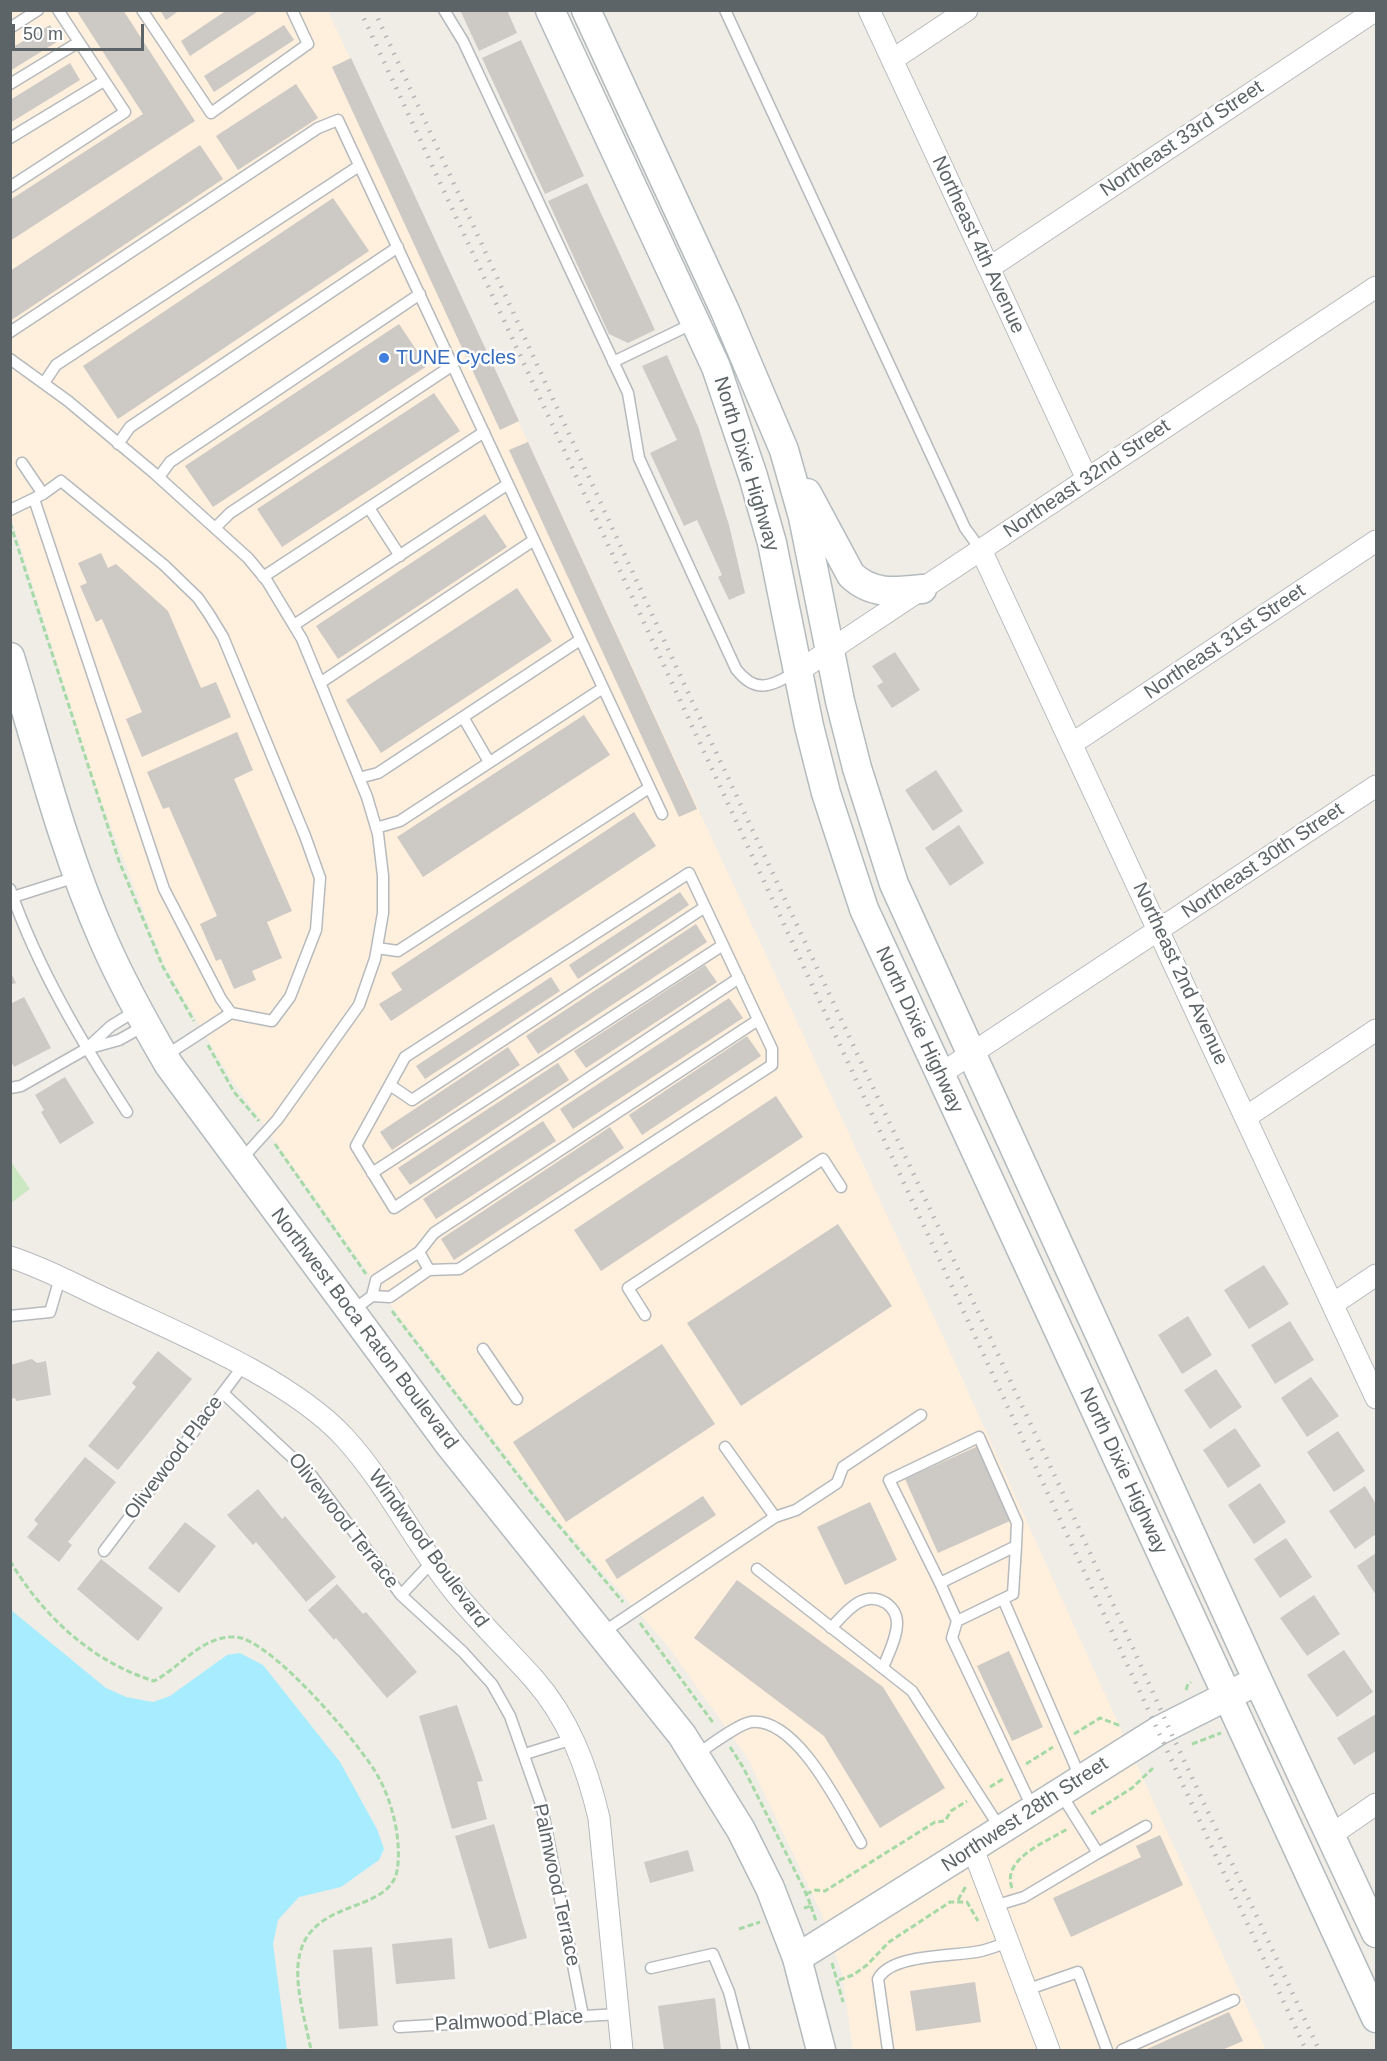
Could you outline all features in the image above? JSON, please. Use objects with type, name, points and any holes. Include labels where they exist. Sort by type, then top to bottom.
[{"type":"main road","name":"North Dixie Highway","points":[[550,10],[716,367],[753,476],[772,543],[797,672],[826,794],[864,909],[1377,2018]]},
{"type":"main road","name":"North Dixie Highway","points":[[586,10],[725,311],[784,450],[803,517],[829,651],[857,768],[894,884],[1258,1681],[1377,1934]]},
{"type":"main road","points":[[784,450],[851,575],[872,589],[892,592],[922,589]]},
{"type":"main road","name":"Northwest Boca Raton Boulevard","points":[[10,657],[78,876],[102,939],[164,1057],[240,1161],[362,1304],[449,1444],[602,1633],[696,1755],[741,1830],[765,1879],[797,1958],[821,2050]]},
{"type":"main road","name":"Northwest 28th Street","points":[[797,1958],[1158,1731],[1227,1694],[1258,1681]]},
{"type":"street","name":"Northeast 4th Avenue","points":[[869,10],[1087,479]]},
{"type":"street","points":[[892,60],[967,10]]},
{"type":"street","name":"Northeast 33rd Street","points":[[988,268],[1376,10]]},
{"type":"street","name":"Northeast 32nd Street","points":[[797,672],[1377,287]]},
{"type":"street","name":"Northeast 31st Street","points":[[1073,743],[1377,541]]},
{"type":"street","name":"Northeast 2nd Avenue","points":[[981,550],[1377,1398]]},
{"type":"street","name":"Northeast 30th Street","points":[[939,1075],[1377,786]]},
{"type":"street","points":[[1246,1117],[1377,1030]]},
{"type":"street","name":"Windwood Boulevard","points":[[10,1257],[60,1278],[243,1366],[314,1410],[357,1451],[432,1562],[486,1630],[535,1680],[555,1707],[573,1739],[591,1785],[598,1818],[622,2050]]},
{"type":"street","points":[[1333,1304],[1377,1275]]},
{"type":"street","points":[[1331,1835],[1377,1804]]},
{"type":"street","points":[[973,1849],[1048,2050]]},
{"type":"lane","points":[[10,28],[38,10]]},
{"type":"lane","points":[[10,187],[124,112],[58,10]]},
{"type":"lane","points":[[142,10],[211,113],[308,44],[292,10]]},
{"type":"lane","points":[[444,10],[464,41],[628,393],[639,458],[736,669],[750,683],[762,686],[776,683],[797,672]]},
{"type":"lane","points":[[725,10],[965,528],[981,550]]},
{"type":"lane","points":[[10,84],[78,42]]},
{"type":"lane","points":[[10,138],[104,81]]},
{"type":"lane","points":[[10,332],[318,128],[338,120],[662,814]]},
{"type":"lane","points":[[44,383],[56,365],[359,166]]},
{"type":"lane","points":[[118,444],[130,427],[398,247]]},
{"type":"lane","points":[[159,477],[170,462],[420,294]]},
{"type":"lane","points":[[613,362],[695,323]]},
{"type":"lane","points":[[10,359],[44,383],[159,477],[215,528],[263,577],[294,625],[359,778],[376,828],[383,876],[383,913],[369,982],[359,1005],[277,1120],[240,1161]]},
{"type":"lane","points":[[215,528],[230,513],[453,365]]},
{"type":"lane","points":[[263,577],[484,432]]},
{"type":"lane","points":[[10,510],[39,497],[61,481],[164,565],[198,598],[223,637],[306,836],[320,878],[316,930],[290,998],[272,1021],[231,1013],[221,999],[164,890],[39,497],[22,463]]},
{"type":"lane","points":[[294,625],[508,484]]},
{"type":"lane","points":[[369,508],[400,556]]},
{"type":"lane","points":[[320,683],[534,540]]},
{"type":"lane","points":[[359,778],[378,773],[580,640]]},
{"type":"lane","points":[[376,828],[400,821],[603,688]]},
{"type":"lane","points":[[463,717],[489,762]]},
{"type":"lane","points":[[377,948],[398,951],[649,788]]},
{"type":"lane","points":[[362,1304],[390,1297],[429,1270],[459,1269],[772,1065],[772,1049],[739,978],[689,873],[405,1057],[356,1146],[393,1208],[739,978]]},
{"type":"lane","points":[[78,876],[12,893],[46,977],[86,1049],[127,1112]]},
{"type":"lane","points":[[390,1085],[412,1100],[705,907]]},
{"type":"lane","points":[[372,1173],[723,945]]},
{"type":"lane","points":[[164,1057],[231,1013]]},
{"type":"lane","points":[[86,1049],[119,1040],[142,1018]]},
{"type":"lane","points":[[10,1088],[21,1086],[86,1049],[111,1026],[142,1018]]},
{"type":"lane","points":[[362,1304],[376,1280],[419,1252],[434,1233],[758,1020]]},
{"type":"lane","points":[[645,1315],[628,1288],[823,1159],[841,1187]]},
{"type":"lane","points":[[419,1252],[429,1270]]},
{"type":"lane","points":[[10,1316],[50,1312],[60,1278]]},
{"type":"lane","points":[[483,1349],[517,1399]]},
{"type":"lane","name":"Olivewood Place","points":[[104,1551],[243,1366]]},
{"type":"lane","name":"Olivewood Terrace","points":[[223,1393],[312,1476],[401,1595],[432,1562]]},
{"type":"lane","points":[[602,1633],[775,1518],[796,1510],[837,1483],[843,1467],[921,1414]]},
{"type":"lane","points":[[957,1621],[1013,1594],[1017,1523],[979,1437],[890,1480],[957,1621],[952,1638],[1034,1810]]},
{"type":"lane","points":[[725,1447],[775,1518]]},
{"type":"lane","points":[[940,1583],[1016,1546]]},
{"type":"lane","points":[[757,1569],[912,1691],[1002,1831]]},
{"type":"lane","name":"Palmwood Terrace","points":[[401,1595],[492,1684],[510,1716],[542,1807],[583,2016]]},
{"type":"lane","points":[[831,1628],[851,1606],[865,1599],[879,1599],[892,1607],[897,1619],[896,1633],[883,1668]]},
{"type":"lane","points":[[1003,1599],[1065,1740],[1071,1787],[1098,1853]]},
{"type":"lane","points":[[696,1755],[747,1723],[760,1723],[775,1728],[809,1757],[861,1843]]},
{"type":"lane","points":[[525,1754],[573,1739]]},
{"type":"lane","points":[[994,1906],[1024,1897],[1146,1826]]},
{"type":"lane","points":[[888,2050],[878,1978],[882,1972],[897,1963],[981,1951],[1008,1942]]},
{"type":"lane","points":[[651,1968],[712,1954],[729,1992],[744,2050]]},
{"type":"lane","points":[[1026,1990],[1078,1972],[1107,2050]]},
{"type":"lane","points":[[1122,2050],[1234,2000]]},
{"type":"lane","name":"Palmwood Place","points":[[399,2027],[619,2014]]},
{"type":"path","points":[[10,1561],[26,1587],[67,1632],[123,1670],[143,1678],[154,1681],[168,1674],[196,1650],[224,1637],[245,1639],[266,1650],[305,1687],[379,1777],[395,1815],[397,1869],[393,1883],[384,1892],[324,1919],[311,1931],[303,1947],[298,1965],[311,2050]]},
{"type":"path","points":[[1186,1693],[1188,1684],[1191,1683]]},
{"type":"path","points":[[806,1893],[825,1890],[935,1822],[945,1821],[951,1811],[1100,1718],[1128,1729]]},
{"type":"path","points":[[1192,1744],[1224,1732]]},
{"type":"path","points":[[958,1900],[966,1886]]},
{"type":"path","points":[[839,1980],[853,1975],[867,1965],[889,1942],[950,1902],[958,1900],[967,1902],[978,1921]]},
{"type":"shaded area","points":[[10,11],[328,11],[942,1334],[1266,2050],[853,2050],[842,1974],[821,1913],[747,1757],[666,1644],[552,1514],[398,1315],[228,1074],[164,964],[98,793],[11,516]]},
{"type":"green space","points":[[11,1162],[30,1189],[10,1203]]},
{"type":"water","points":[[11,1610],[106,1688],[126,1697],[153,1702],[170,1696],[227,1655],[240,1653],[263,1665],[340,1762],[377,1829],[384,1849],[379,1860],[341,1887],[299,1897],[278,1920],[273,1944],[287,2050],[11,2050]]},
{"type":"building","points":[[76,10],[123,10],[195,121],[10,241],[10,200],[143,114]]},
{"type":"building","points":[[160,10],[180,10],[166,20]]},
{"type":"building","points":[[227,10],[260,10],[190,56],[181,41]]},
{"type":"building","points":[[460,10],[507,10],[517,33],[479,51]]},
{"type":"building","points":[[50,25],[60,40],[10,71],[10,49]]},
{"type":"building","points":[[284,25],[294,40],[214,92],[204,76]]},
{"type":"building","points":[[521,40],[584,176],[545,194],[482,58]]},
{"type":"building","points":[[351,58],[519,421],[500,430],[332,67]]},
{"type":"building","points":[[70,63],[80,80],[10,123],[10,100]]},
{"type":"building","points":[[296,84],[318,118],[238,170],[216,136]]},
{"type":"building","points":[[200,145],[223,179],[10,321],[10,271]]},
{"type":"building","points":[[587,183],[655,330],[628,343],[609,334],[548,201]]},
{"type":"building","points":[[333,198],[369,251],[118,419],[83,366]]},
{"type":"building","points":[[399,324],[427,366],[213,507],[185,466]]},
{"type":"building","points":[[667,355],[699,429],[729,525],[745,593],[729,600],[718,577],[722,575],[697,520],[684,526],[650,453],[677,440],[642,366]]},
{"type":"building","points":[[434,393],[460,431],[282,547],[257,509]]},
{"type":"building","points":[[528,442],[697,809],[679,817],[509,450]]},
{"type":"building","points":[[485,514],[507,547],[338,659],[316,626]]},
{"type":"building","points":[[101,553],[108,568],[116,564],[168,611],[201,688],[216,682],[231,717],[142,757],[126,719],[142,712],[102,619],[96,622],[80,586],[87,583],[78,563]]},
{"type":"building","points":[[517,588],[552,641],[381,753],[346,700]]},
{"type":"building","points":[[895,652],[920,690],[892,708],[877,686],[883,682],[872,666]]},
{"type":"building","points":[[584,715],[610,755],[423,877],[397,837]]},
{"type":"building","points":[[237,732],[253,770],[234,779],[292,911],[267,922],[282,958],[252,971],[256,980],[234,989],[221,959],[216,961],[200,924],[217,916],[169,807],[163,809],[147,772]]},
{"type":"building","points":[[936,770],[963,811],[933,831],[905,790]]},
{"type":"building","points":[[634,812],[656,846],[391,1021],[379,1004],[402,990],[391,973]]},
{"type":"building","points":[[959,825],[984,863],[950,886],[925,848]]},
{"type":"building","points":[[680,892],[689,905],[578,979],[569,965]]},
{"type":"building","points":[[696,924],[707,942],[538,1054],[526,1036]]},
{"type":"building","points":[[705,965],[717,982],[586,1068],[574,1051]]},
{"type":"building","points":[[10,971],[16,983],[10,985]]},
{"type":"building","points":[[551,977],[560,991],[425,1079],[416,1066]]},
{"type":"building","points":[[24,997],[51,1048],[14,1067],[10,1059],[10,1004]]},
{"type":"building","points":[[729,998],[743,1018],[573,1129],[560,1109]]},
{"type":"building","points":[[747,1036],[761,1056],[642,1135],[629,1115]]},
{"type":"building","points":[[508,1047],[520,1065],[392,1150],[380,1132]]},
{"type":"building","points":[[558,1063],[569,1080],[410,1185],[398,1168]]},
{"type":"building","points":[[65,1077],[94,1123],[60,1144],[41,1112],[44,1110],[35,1095]]},
{"type":"building","points":[[776,1096],[803,1137],[601,1271],[574,1230]]},
{"type":"building","points":[[543,1121],[556,1141],[436,1219],[423,1199]]},
{"type":"building","points":[[610,1127],[624,1148],[454,1260],[441,1239]]},
{"type":"building","points":[[838,1224],[892,1306],[741,1406],[687,1323]]},
{"type":"building","points":[[1264,1265],[1289,1304],[1249,1329],[1224,1290]]},
{"type":"building","points":[[1188,1316],[1212,1355],[1182,1374],[1158,1335]]},
{"type":"building","points":[[1290,1321],[1314,1360],[1275,1384],[1251,1345]]},
{"type":"building","points":[[662,1344],[715,1424],[566,1522],[513,1442]]},
{"type":"building","points":[[158,1351],[192,1379],[118,1470],[88,1446],[136,1387],[132,1383]]},
{"type":"building","points":[[32,1359],[37,1363],[46,1361],[51,1395],[16,1401],[15,1398],[10,1399],[10,1365]]},
{"type":"building","points":[[1216,1369],[1242,1407],[1210,1429],[1184,1390]]},
{"type":"building","points":[[1311,1377],[1339,1416],[1307,1437],[1281,1398]]},
{"type":"building","points":[[1235,1428],[1261,1466],[1228,1488],[1203,1450]]},
{"type":"building","points":[[1338,1431],[1365,1471],[1334,1492],[1307,1452]]},
{"type":"building","points":[[978,1446],[1012,1520],[938,1553],[905,1479]]},
{"type":"building","points":[[85,1457],[116,1482],[68,1542],[72,1545],[59,1562],[27,1537],[38,1524],[34,1520]]},
{"type":"building","points":[[1260,1483],[1286,1522],[1254,1544],[1228,1505]]},
{"type":"building","points":[[1365,1486],[1376,1504],[1376,1534],[1355,1549],[1329,1511]]},
{"type":"building","points":[[258,1489],[282,1519],[285,1516],[336,1577],[306,1602],[256,1542],[253,1545],[227,1515]]},
{"type":"building","points":[[703,1496],[716,1515],[617,1579],[605,1560]]},
{"type":"building","points":[[870,1502],[897,1560],[845,1585],[817,1527]]},
{"type":"building","points":[[185,1522],[216,1546],[179,1593],[148,1568]]},
{"type":"building","points":[[1286,1538],[1312,1577],[1280,1598],[1254,1559]]},
{"type":"building","points":[[1376,1553],[1376,1595],[1357,1566]]},
{"type":"building","points":[[101,1559],[163,1608],[138,1641],[77,1589]]},
{"type":"building","points":[[737,1580],[883,1687],[945,1788],[880,1828],[824,1736],[694,1638]]},
{"type":"building","points":[[337,1584],[363,1614],[366,1612],[417,1672],[387,1698],[336,1638],[334,1640],[308,1610]]},
{"type":"building","points":[[1314,1595],[1340,1634],[1307,1656],[1280,1618]]},
{"type":"building","points":[[1344,1650],[1373,1692],[1337,1717],[1307,1675]]},
{"type":"building","points":[[1009,1651],[1043,1727],[1012,1741],[977,1666]]},
{"type":"building","points":[[457,1705],[483,1781],[477,1782],[487,1819],[452,1829],[419,1716]]},
{"type":"building","points":[[1376,1714],[1376,1751],[1354,1765],[1337,1738]]},
{"type":"building","points":[[494,1824],[527,1938],[489,1949],[455,1836]]},
{"type":"building","points":[[1160,1835],[1183,1885],[1071,1937],[1053,1898],[1141,1857],[1136,1846]]},
{"type":"building","points":[[688,1850],[694,1871],[650,1883],[644,1862]]},
{"type":"building","points":[[452,1938],[455,1979],[396,1984],[392,1944]]},
{"type":"building","points":[[372,1947],[378,2026],[339,2029],[333,1950]]},
{"type":"building","points":[[975,1982],[981,2022],[916,2031],[910,1991]]},
{"type":"building","points":[[715,1998],[721,2050],[664,2050],[658,2006]]},
{"type":"building","points":[[1229,2012],[1243,2041],[1222,2050],[1145,2050]]},
{"type":"railway","points":[[360,10],[1306,2050]]},
{"type":"railway","points":[[374,10],[679,673],[1068,1504],[1168,1726],[1319,2050]]},
{"type":"place","name":"TUNE Cycles","points":[[384,358]]}]
